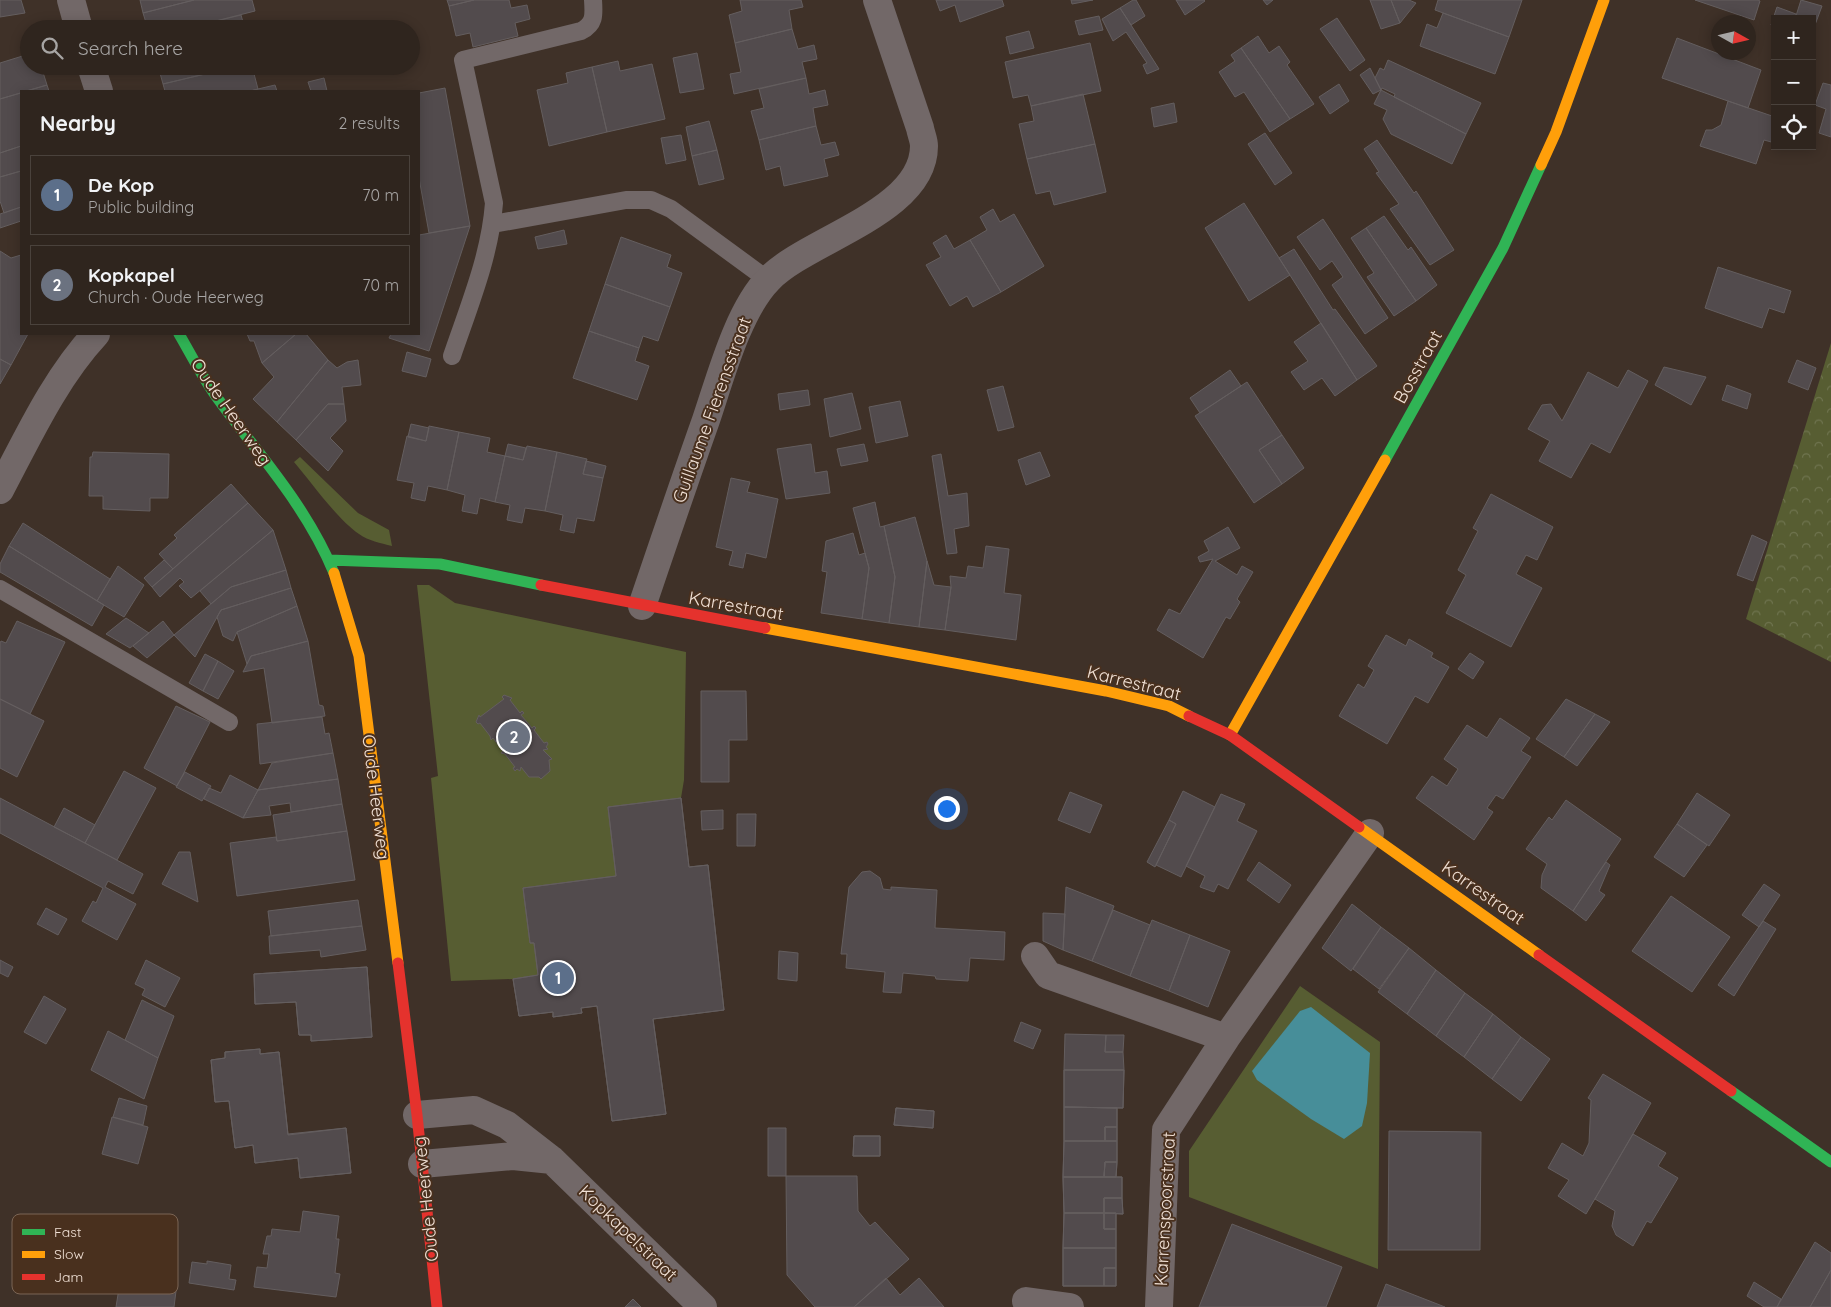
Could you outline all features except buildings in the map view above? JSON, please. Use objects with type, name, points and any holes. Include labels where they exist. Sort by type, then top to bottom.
[{"type":"street","points":[[70,0],[77,20]]},
{"type":"street","name":"Guillaume Fierensstraat","points":[[642,606],[726,362],[742,322],[768,280],[792,261],[889,204],[911,182],[922,159],[924,146],[920,128],[877,0]]},
{"type":"street","name":"Bosstraat","points":[[1230,735],[1503,248],[1556,132],[1604,0]]},
{"type":"street","points":[[94,75],[99,90]]},
{"type":"street","points":[[0,490],[29,435],[78,353],[95,335]]},
{"type":"street","name":"Oude Heerweg","points":[[180,335],[216,397],[306,518],[329,560],[359,656],[417,1114],[438,1307]]},
{"type":"street","name":"Karrestraat","points":[[329,560],[440,564],[642,606],[1106,691],[1169,706],[1230,735],[1831,1162]]},
{"type":"street","name":"Karrenspoorstraat","points":[[1159,1307],[1166,1130],[1226,1038],[1370,834]]},
{"type":"street","points":[[1035,956],[1048,975],[1226,1038]]},
{"type":"street","name":"Kopkapelstraat","points":[[417,1114],[474,1110],[507,1125],[552,1160],[703,1307]]},
{"type":"street","points":[[422,1164],[512,1156],[552,1160]]},
{"type":"street","points":[[1026,1301],[1070,1307]]},
{"type":"lane","points":[[452,356],[485,256],[493,224],[494,203],[463,60],[581,31],[587,28],[594,18],[593,0]]},
{"type":"lane","points":[[493,224],[626,200],[651,200],[671,209],[768,280]]},
{"type":"lane","points":[[0,589],[229,722]]},
{"type":"green space","points":[[1831,343],[1831,662],[1746,619]]},
{"type":"green space","points":[[300,457],[358,513],[389,530],[392,546],[363,536],[342,520],[294,462]]},
{"type":"green space","points":[[417,585],[429,585],[455,603],[686,652],[684,780],[681,798],[608,807],[616,876],[523,888],[530,943],[534,943],[538,975],[513,979],[451,981],[431,778],[438,776]]},
{"type":"green space","points":[[1300,986],[1380,1042],[1378,1269],[1189,1197],[1189,1151]]},
{"type":"water","points":[[1311,1007],[1370,1053],[1367,1103],[1362,1126],[1344,1139],[1311,1119],[1257,1080],[1252,1071],[1300,1011]]},
{"type":"traffic: fast","points":[[1385,460],[1503,248],[1541,165]]},
{"type":"traffic: fast","points":[[180,335],[213,391],[297,504],[323,549],[334,573]]},
{"type":"traffic: fast","points":[[329,560],[440,564],[541,585]]},
{"type":"traffic: fast","points":[[1731,1091],[1831,1162]]},
{"type":"traffic: slow","points":[[1541,165],[1556,132],[1604,0]]},
{"type":"traffic: slow","points":[[1230,735],[1385,460]]},
{"type":"traffic: slow","points":[[334,573],[359,656],[398,963]]},
{"type":"traffic: slow","points":[[765,628],[1106,691],[1169,706],[1189,716]]},
{"type":"traffic: slow","points":[[1359,827],[1539,955]]},
{"type":"traffic: jam","points":[[541,585],[765,628]]},
{"type":"traffic: jam","points":[[1189,716],[1230,735],[1359,827]]},
{"type":"traffic: jam","points":[[1539,955],[1731,1091]]},
{"type":"traffic: jam","points":[[398,963],[417,1115],[437,1307]]},
{"type":"place","name":"Kopkapel","points":[[514,737]]},
{"type":"place","name":"De Kop","points":[[558,978]]}]
